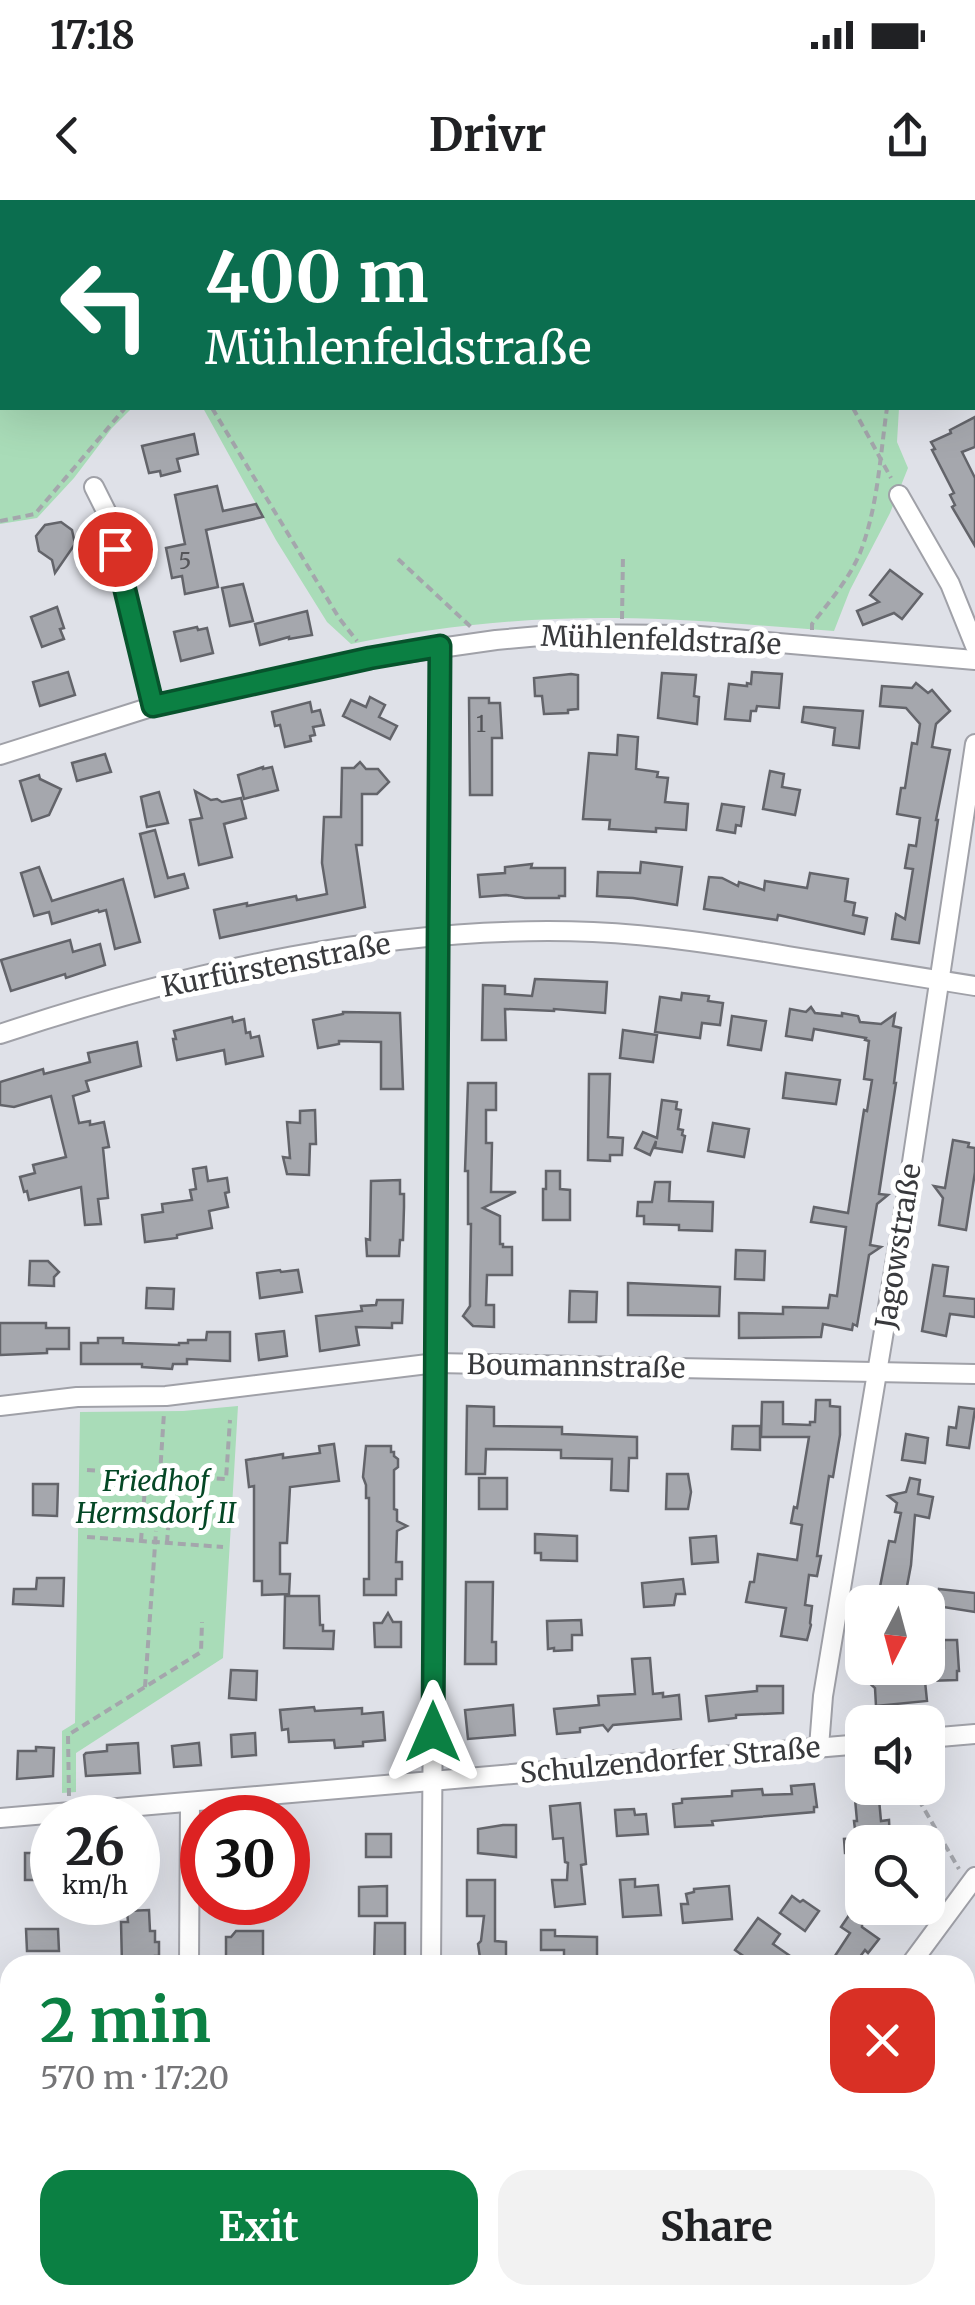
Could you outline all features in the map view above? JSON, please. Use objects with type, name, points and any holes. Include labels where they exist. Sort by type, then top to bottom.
[{"type":"street","points":[[94,487],[106,513],[153,706]]},
{"type":"street","points":[[899,495],[950,584],[975,646]]},
{"type":"street","name":"Mühlenfeldstraße","points":[[0,755],[153,706],[370,658],[440,646],[562,634],[688,635],[975,660]]},
{"type":"street","points":[[432,1955],[440,646]]},
{"type":"street","name":"Jagowstraße","points":[[819,1747],[975,744]]},
{"type":"street","name":"Kurfürstenstraße","points":[[0,1034],[212,973],[309,953],[516,931],[682,938],[975,986]]},
{"type":"street","name":"Boumannstraße","points":[[0,1406],[77,1397],[166,1396],[436,1364],[975,1374]]},
{"type":"street","points":[[945,1737],[975,1734]]},
{"type":"street","name":"Schulzendorfer Straße","points":[[278,1795],[845,1745]]},
{"type":"street","name":"Schulzendorfer Straße","points":[[0,1818],[180,1804]]},
{"type":"street","points":[[916,1955],[967,1873]]},
{"type":"street","points":[[189,1925],[189,1955]]},
{"type":"path","points":[[0,520],[35,514],[124,410]]},
{"type":"path","points":[[213,410],[339,618],[361,647]]},
{"type":"path","points":[[854,410],[899,495]]},
{"type":"path","points":[[812,634],[812,624],[841,587],[859,555],[873,510],[887,410]]},
{"type":"path","points":[[622,624],[623,556]]},
{"type":"path","points":[[398,559],[474,630]]},
{"type":"path","points":[[159,1489],[165,1408]]},
{"type":"path","points":[[87,1470],[226,1480],[230,1420]]},
{"type":"path","points":[[141,1541],[146,1474]]},
{"type":"path","points":[[167,1543],[172,1476]]},
{"type":"path","points":[[145,1687],[156,1532]]},
{"type":"path","points":[[87,1537],[223,1548]]},
{"type":"path","points":[[68,1795],[68,1735],[200,1652],[202,1622]]},
{"type":"path","points":[[923,1805],[967,1873]]},
{"type":"green space","points":[[0,410],[130,410],[37,518],[0,524]]},
{"type":"green space","points":[[204,410],[899,410],[897,442],[908,468],[834,631],[661,619],[571,618],[477,625],[351,644],[327,622]]},
{"type":"green space","name":"Friedhof Hermsdorf II","points":[[238,1406],[223,1658],[76,1753],[76,1792],[62,1793],[62,1731],[75,1723],[80,1412]]},
{"type":"building","points":[[975,417],[975,447],[962,452],[975,478],[975,546],[952,507],[955,505],[950,495],[954,493],[931,442]]},
{"type":"building","points":[[194,434],[198,454],[177,459],[180,471],[161,476],[160,471],[149,473],[142,446]]},
{"type":"building","points":[[217,486],[223,511],[256,504],[263,517],[206,530],[218,587],[185,594],[182,576],[172,578],[166,548],[185,544],[175,495]]},
{"type":"building","points":[[61,522],[72,530],[75,544],[55,573],[52,560],[39,551],[36,536],[45,525]]},
{"type":"building","points":[[890,570],[922,594],[902,619],[894,613],[863,625],[857,611],[879,602],[870,595]]},
{"type":"building","points":[[243,584],[253,621],[230,626],[222,588]]},
{"type":"building","points":[[57,607],[64,639],[42,647],[31,617]]},
{"type":"building","points":[[307,611],[312,635],[260,645],[255,624]]},
{"type":"building","points":[[207,628],[213,653],[181,661],[174,632]]},
{"type":"building","points":[[68,672],[75,695],[40,706],[33,682]]},
{"type":"building","points":[[752,672],[782,674],[779,708],[757,706],[756,711],[751,711],[750,721],[725,719],[729,684],[751,684]]},
{"type":"building","points":[[662,673],[696,675],[697,724],[658,718]]},
{"type":"building","points":[[578,675],[578,709],[544,714],[542,696],[535,696],[534,678]]},
{"type":"building","points":[[916,683],[928,693],[932,690],[950,711],[936,724],[932,747],[950,750],[919,943],[892,939],[896,914],[905,919],[913,869],[905,868],[909,845],[916,846],[920,818],[897,814],[912,743],[917,744],[920,724],[906,708],[880,706],[882,686],[912,688]]},
{"type":"building","points":[[370,697],[385,705],[379,717],[397,726],[390,739],[343,716],[351,700],[366,707]]},
{"type":"building","points":[[469,698],[489,698],[489,703],[500,703],[502,738],[492,738],[492,795],[470,795]]},
{"type":"building","points":[[310,702],[312,712],[320,710],[324,725],[313,727],[315,735],[310,736],[311,741],[285,747],[272,712]]},
{"type":"building","points":[[804,707],[863,711],[859,748],[833,745],[835,728],[802,722]]},
{"type":"building","points":[[618,735],[638,737],[636,769],[658,772],[657,777],[668,778],[665,802],[688,804],[686,830],[609,829],[610,820],[583,819],[589,753],[617,755]]},
{"type":"building","points":[[105,754],[111,772],[77,781],[72,763]]},
{"type":"building","points":[[360,762],[366,769],[378,769],[389,782],[377,794],[362,794],[362,845],[356,845],[365,907],[220,938],[214,910],[327,894],[322,863],[324,817],[341,817],[342,768],[354,768]]},
{"type":"building","points":[[272,767],[278,790],[244,799],[238,775]]},
{"type":"building","points":[[770,771],[784,774],[782,787],[800,790],[795,815],[763,809]]},
{"type":"building","points":[[39,775],[61,789],[49,815],[32,821],[20,781]]},
{"type":"building","points":[[195,791],[222,802],[241,798],[246,818],[224,824],[232,857],[199,865],[190,820],[202,818]]},
{"type":"building","points":[[159,792],[168,823],[147,827],[141,797]]},
{"type":"building","points":[[722,804],[744,807],[741,826],[736,825],[735,833],[717,830]]},
{"type":"building","points":[[155,830],[168,878],[184,874],[188,888],[155,897],[140,834]]},
{"type":"building","points":[[641,862],[682,867],[677,905],[597,896],[598,872],[640,873]]},
{"type":"building","points":[[532,864],[531,868],[565,868],[565,896],[480,897],[478,875],[505,873],[505,867]]},
{"type":"building","points":[[39,867],[52,901],[123,879],[140,942],[115,949],[106,910],[52,924],[49,912],[34,916],[21,873]]},
{"type":"building","points":[[810,873],[848,879],[845,901],[855,903],[853,915],[867,918],[864,934],[778,915],[777,920],[704,909],[709,877],[764,890],[765,881],[807,888]]},
{"type":"building","points":[[70,940],[73,952],[100,944],[105,965],[11,991],[1,960]]},
{"type":"building","points":[[535,979],[607,982],[605,1013],[505,1009],[506,1040],[482,1040],[483,985],[505,986],[505,994],[532,996]]},
{"type":"building","points":[[682,993],[709,996],[708,1001],[723,1003],[720,1025],[702,1023],[700,1038],[655,1032],[660,997],[681,1000]]},
{"type":"building","points":[[811,1007],[815,1013],[842,1013],[858,1016],[860,1022],[881,1024],[895,1014],[893,1026],[901,1028],[879,1194],[888,1195],[877,1204],[870,1245],[881,1247],[869,1255],[857,1326],[853,1324],[852,1330],[823,1324],[821,1337],[739,1338],[739,1313],[783,1314],[783,1307],[828,1308],[830,1295],[837,1296],[846,1227],[811,1222],[814,1207],[848,1213],[872,1080],[864,1079],[869,1041],[814,1029],[812,1040],[786,1036],[790,1009],[806,1012]]},
{"type":"building","points":[[343,1012],[400,1013],[403,1089],[381,1089],[381,1042],[339,1041],[318,1048],[313,1020]]},
{"type":"building","points":[[732,1016],[766,1021],[761,1050],[728,1045]]},
{"type":"building","points":[[232,1017],[233,1022],[244,1019],[251,1038],[259,1036],[263,1056],[226,1064],[224,1050],[177,1060],[174,1031]]},
{"type":"building","points":[[623,1030],[657,1035],[653,1062],[620,1058]]},
{"type":"building","points":[[137,1042],[141,1066],[86,1081],[89,1091],[73,1096],[79,1123],[104,1122],[109,1147],[103,1148],[108,1198],[98,1199],[101,1224],[85,1225],[81,1187],[29,1200],[20,1177],[35,1173],[33,1165],[66,1157],[51,1096],[14,1107],[0,1105],[0,1082],[43,1069],[44,1074],[90,1062],[88,1053]]},
{"type":"building","points":[[786,1073],[840,1080],[836,1104],[783,1098]]},
{"type":"building","points":[[589,1074],[610,1074],[608,1137],[623,1138],[622,1155],[610,1155],[610,1161],[588,1160]]},
{"type":"building","points":[[468,1083],[496,1083],[496,1110],[486,1110],[486,1143],[492,1143],[491,1192],[516,1192],[483,1208],[500,1216],[500,1244],[512,1247],[512,1275],[487,1275],[486,1305],[494,1305],[494,1327],[473,1326],[463,1316],[470,1306],[471,1224],[465,1171]]},
{"type":"building","points":[[662,1100],[677,1102],[676,1109],[681,1110],[678,1129],[685,1136],[682,1152],[655,1148],[656,1141],[650,1155],[635,1148],[643,1132],[657,1138]]},
{"type":"building","points":[[315,1110],[316,1144],[310,1144],[309,1175],[287,1174],[283,1157],[290,1158],[287,1122],[300,1123],[300,1111]]},
{"type":"building","points":[[713,1123],[749,1129],[744,1157],[708,1151]]},
{"type":"building","points":[[953,1140],[975,1148],[966,1230],[939,1225],[943,1198],[934,1186],[945,1188]]},
{"type":"building","points":[[206,1167],[208,1181],[227,1178],[229,1192],[225,1193],[228,1207],[209,1211],[212,1228],[145,1242],[142,1215],[163,1212],[162,1204],[192,1200],[190,1190],[196,1189],[193,1169]]},
{"type":"building","points":[[546,1171],[560,1171],[560,1189],[570,1190],[570,1220],[543,1220]]},
{"type":"building","points":[[400,1180],[404,1207],[399,1256],[367,1256],[371,1181]]},
{"type":"building","points":[[655,1182],[670,1182],[669,1201],[713,1202],[712,1231],[644,1224],[644,1216],[637,1216],[638,1202],[652,1202]]},
{"type":"building","points":[[736,1250],[765,1251],[764,1280],[735,1279]]},
{"type":"building","points":[[30,1261],[48,1261],[59,1272],[54,1277],[54,1286],[29,1285]]},
{"type":"building","points":[[933,1265],[948,1267],[944,1296],[975,1299],[975,1317],[950,1314],[946,1336],[922,1331]]},
{"type":"building","points":[[298,1270],[302,1292],[260,1298],[257,1273]]},
{"type":"building","points":[[628,1283],[720,1287],[719,1316],[628,1315]]},
{"type":"building","points":[[147,1288],[174,1289],[173,1309],[146,1308]]},
{"type":"building","points":[[570,1291],[597,1292],[596,1322],[569,1322]]},
{"type":"building","points":[[377,1300],[403,1300],[402,1323],[392,1323],[392,1328],[356,1327],[359,1345],[320,1351],[316,1316],[362,1311],[361,1306],[376,1305]]},
{"type":"building","points":[[0,1323],[46,1323],[46,1328],[69,1328],[69,1349],[0,1355]]},
{"type":"building","points":[[284,1331],[287,1356],[259,1360],[256,1334]]},
{"type":"building","points":[[207,1332],[230,1332],[230,1361],[187,1359],[187,1364],[173,1364],[172,1369],[142,1364],[81,1364],[81,1343],[98,1343],[98,1338],[179,1345],[188,1340],[206,1340]]},
{"type":"building","points":[[816,1400],[830,1400],[830,1406],[840,1407],[840,1435],[833,1477],[829,1476],[817,1576],[809,1575],[805,1605],[812,1606],[807,1640],[781,1636],[786,1608],[746,1602],[758,1554],[797,1560],[802,1525],[791,1523],[809,1437],[761,1437],[762,1402],[783,1402],[783,1424],[810,1425],[815,1422]]},
{"type":"building","points":[[467,1406],[494,1407],[494,1426],[562,1427],[562,1434],[637,1437],[637,1458],[629,1458],[628,1491],[611,1490],[612,1459],[561,1458],[561,1450],[486,1449],[485,1474],[466,1474]]},
{"type":"building","points":[[959,1407],[975,1409],[969,1448],[947,1445],[949,1427],[956,1428]]},
{"type":"building","points":[[733,1426],[760,1426],[760,1450],[732,1449]]},
{"type":"building","points":[[906,1434],[928,1438],[925,1463],[902,1460]]},
{"type":"building","points":[[334,1444],[339,1481],[290,1487],[287,1543],[280,1543],[280,1574],[290,1574],[289,1594],[262,1595],[262,1581],[254,1581],[254,1486],[249,1487],[246,1460],[320,1453],[319,1446]]},
{"type":"building","points":[[366,1446],[391,1446],[398,1459],[394,1470],[394,1509],[397,1521],[407,1526],[397,1531],[396,1562],[402,1562],[402,1579],[396,1579],[396,1595],[364,1595],[364,1579],[369,1579],[369,1498],[363,1477]]},
{"type":"building","points":[[667,1474],[688,1474],[688,1509],[666,1509]]},
{"type":"building","points":[[479,1478],[507,1478],[507,1509],[479,1509]]},
{"type":"building","points":[[910,1478],[920,1480],[918,1494],[933,1497],[929,1518],[915,1515],[907,1585],[880,1585],[889,1541],[895,1542],[901,1513],[895,1512],[897,1503],[888,1496],[906,1492]]},
{"type":"building","points":[[33,1484],[58,1484],[57,1516],[33,1515]]},
{"type":"building","points":[[535,1534],[577,1536],[577,1561],[541,1560],[541,1553],[535,1553]]},
{"type":"building","points":[[716,1536],[718,1562],[692,1564],[690,1538]]},
{"type":"building","points":[[37,1578],[64,1578],[63,1606],[13,1604],[14,1589],[36,1589]]},
{"type":"building","points":[[683,1579],[685,1594],[676,1594],[674,1605],[644,1607],[642,1583]]},
{"type":"building","points":[[466,1582],[493,1582],[492,1642],[496,1642],[496,1664],[465,1664]]},
{"type":"building","points":[[945,1590],[975,1593],[975,1612],[945,1607]]},
{"type":"building","points":[[285,1596],[319,1596],[320,1625],[323,1631],[334,1631],[333,1649],[284,1648]]},
{"type":"building","points":[[388,1613],[393,1622],[401,1622],[401,1647],[375,1647],[374,1623],[382,1623]]},
{"type":"building","points":[[581,1620],[582,1635],[572,1635],[572,1650],[548,1649],[547,1621]]},
{"type":"building","points":[[945,1640],[957,1640],[957,1680],[945,1680]]},
{"type":"building","points":[[650,1658],[653,1694],[679,1695],[681,1719],[613,1725],[608,1731],[603,1725],[557,1734],[554,1709],[599,1705],[598,1696],[635,1694],[632,1659]]},
{"type":"building","points":[[231,1670],[257,1671],[256,1700],[229,1698]]},
{"type":"building","points":[[872,1685],[925,1685],[927,1701],[876,1705]]},
{"type":"building","points":[[757,1686],[783,1686],[783,1713],[736,1715],[709,1721],[706,1696],[757,1691]]},
{"type":"building","points":[[513,1705],[515,1735],[468,1739],[465,1710]]},
{"type":"building","points":[[314,1707],[315,1711],[362,1708],[362,1714],[383,1712],[385,1740],[335,1748],[334,1740],[289,1742],[288,1729],[282,1730],[280,1710]]},
{"type":"building","points":[[255,1733],[256,1755],[232,1757],[231,1735]]},
{"type":"building","points":[[138,1743],[140,1773],[86,1776],[86,1753],[107,1751],[107,1745]]},
{"type":"building","points":[[199,1743],[201,1765],[174,1767],[172,1746]]},
{"type":"building","points":[[36,1747],[54,1748],[53,1776],[17,1779],[18,1751],[36,1751]]},
{"type":"building","points":[[814,1784],[814,1812],[675,1827],[673,1804],[682,1803],[682,1799],[732,1796],[732,1791],[762,1789],[763,1795],[792,1794],[791,1786]]},
{"type":"building","points":[[580,1803],[585,1904],[555,1907],[552,1880],[567,1880],[568,1863],[563,1838],[553,1839],[550,1806]]},
{"type":"building","points":[[856,1805],[880,1805],[881,1821],[889,1820],[889,1825],[854,1825]]},
{"type":"building","points":[[634,1809],[635,1815],[646,1814],[648,1834],[617,1836],[615,1810]]},
{"type":"building","points":[[516,1825],[516,1857],[478,1853],[478,1829]]},
{"type":"building","points":[[366,1834],[391,1834],[391,1857],[366,1857]]},
{"type":"building","points":[[25,1853],[30,1853],[30,1880],[25,1880]]},
{"type":"building","points":[[635,1879],[635,1887],[658,1885],[661,1915],[623,1917],[620,1880]]},
{"type":"building","points":[[467,1880],[495,1880],[495,1941],[506,1942],[506,1955],[480,1955],[484,1916],[467,1916]]},
{"type":"building","points":[[387,1886],[387,1916],[359,1916],[359,1887]]},
{"type":"building","points":[[729,1886],[732,1919],[683,1923],[681,1904],[688,1904],[686,1894],[694,1889]]},
{"type":"building","points":[[792,1896],[819,1911],[805,1931],[780,1913]]},
{"type":"building","points":[[758,1918],[780,1934],[773,1944],[789,1955],[742,1955],[735,1950]]},
{"type":"building","points":[[845,1921],[845,1925],[862,1925],[879,1939],[868,1953],[865,1950],[861,1955],[836,1955],[850,1933],[841,1927]]},
{"type":"building","points":[[375,1923],[405,1923],[405,1955],[374,1955]]},
{"type":"building","points":[[121,1925],[150,1925],[150,1931],[155,1931],[155,1942],[159,1942],[159,1955],[122,1955]]},
{"type":"building","points":[[26,1929],[58,1929],[59,1951],[27,1951]]},
{"type":"building","points":[[541,1930],[555,1930],[555,1936],[597,1937],[597,1955],[541,1950]]},
{"type":"building","points":[[236,1931],[263,1931],[263,1955],[226,1955],[226,1937]]},
{"type":"route","points":[[115,549],[153,706],[440,646],[433,1732]]}]
